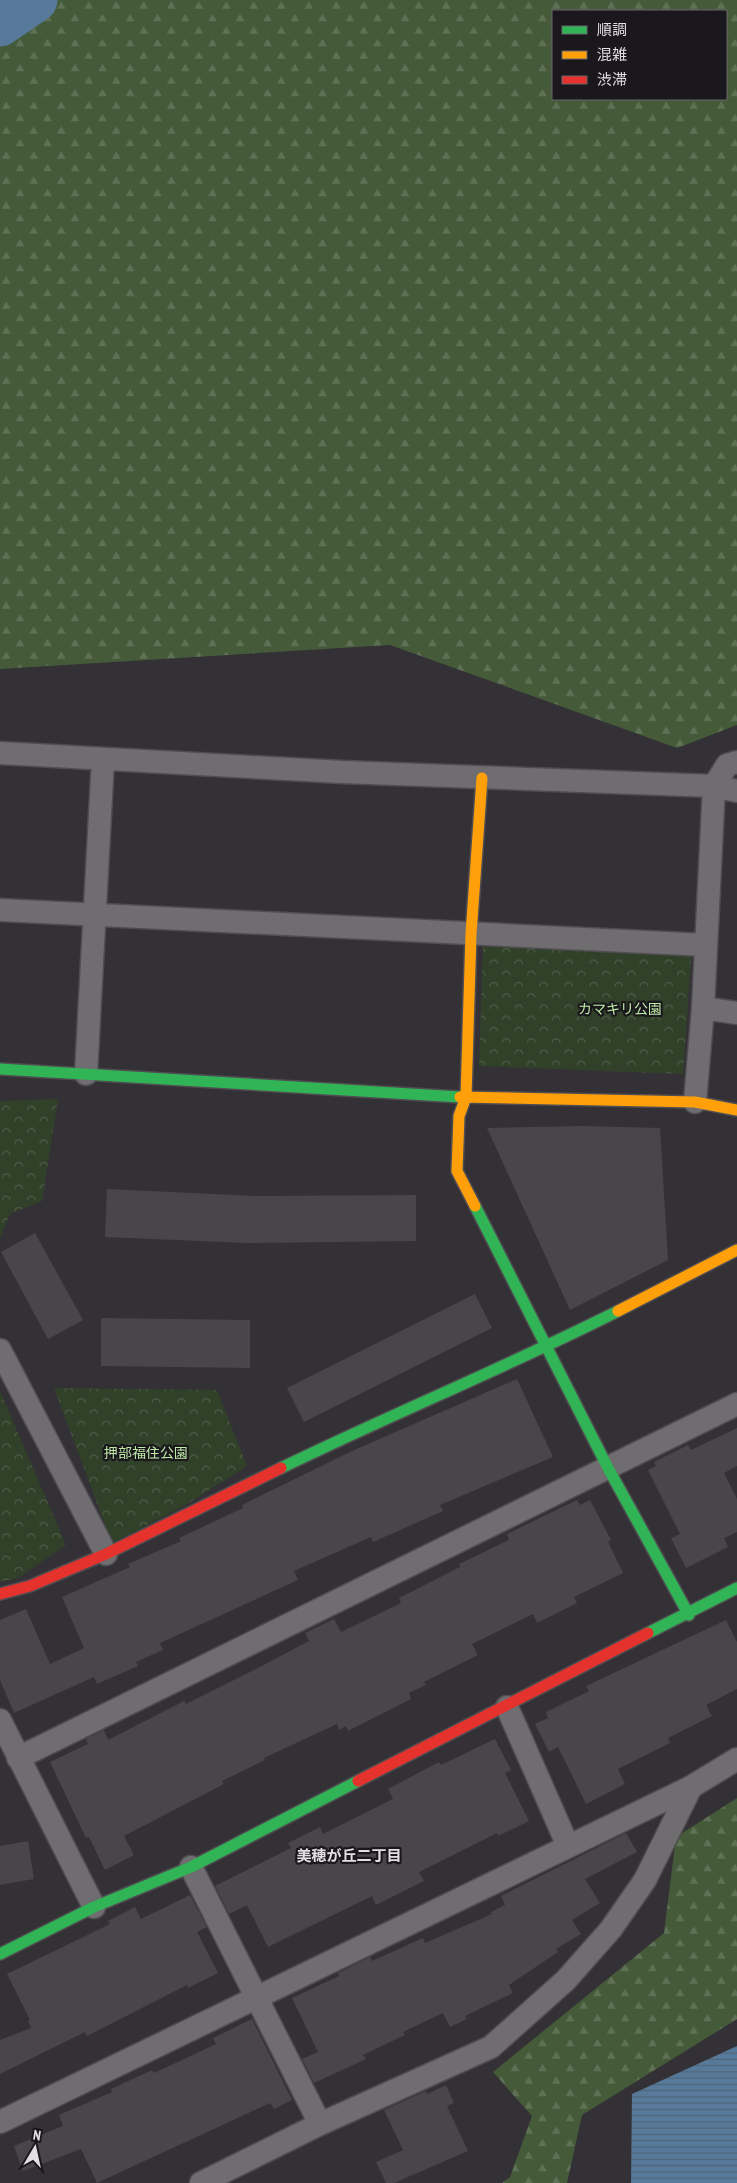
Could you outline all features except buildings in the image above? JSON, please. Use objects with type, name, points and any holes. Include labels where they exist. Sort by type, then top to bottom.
[{"type":"street","points":[[0,753],[482,778],[714,786],[737,791]]},
{"type":"street","points":[[86,1074],[93,915],[103,759]]},
{"type":"street","points":[[695,1102],[703,1008],[714,786],[727,765],[737,762]]},
{"type":"street","points":[[482,778],[471,934],[466,1097],[459,1116],[457,1171],[548,1346],[608,1468],[689,1614]]},
{"type":"street","points":[[0,910],[706,946]]},
{"type":"street","points":[[703,1008],[737,1013]]},
{"type":"street","points":[[0,1069],[466,1097],[695,1102],[737,1110]]},
{"type":"street","points":[[0,1594],[30,1586],[106,1554],[365,1427],[548,1346],[737,1250]]},
{"type":"street","points":[[0,1350],[106,1554]]},
{"type":"street","points":[[18,1758],[737,1404]]},
{"type":"street","points":[[0,1954],[94,1907],[191,1867],[508,1707],[737,1588]]},
{"type":"street","points":[[508,1707],[568,1846]]},
{"type":"street","points":[[0,1720],[94,1907]]},
{"type":"street","points":[[0,2122],[255,1996],[691,1786],[737,1759]]},
{"type":"street","points":[[201,2183],[320,2124],[491,2047],[566,1980],[611,1930],[645,1880],[691,1786]]},
{"type":"street","points":[[191,1867],[320,2124]]},
{"type":"green space","points":[[0,0],[737,0],[737,725],[677,748],[390,645],[0,669]]},
{"type":"green space","name":"カマキリ公園","points":[[483,942],[692,946],[683,1074],[479,1066]]},
{"type":"green space","points":[[58,1099],[42,1201],[10,1214],[0,1238],[0,1101]]},
{"type":"green space","name":"押部福住公園","points":[[54,1388],[217,1390],[247,1466],[184,1506],[112,1543]]},
{"type":"green space","points":[[0,1391],[66,1545],[18,1578],[0,1582]]},
{"type":"green space","points":[[737,1798],[737,2019],[582,2115],[567,2183],[502,2183],[510,2177],[532,2116],[493,2072],[664,1933],[676,1837]]},
{"type":"water","points":[[737,2046],[737,2183],[631,2183],[632,2094]]},
{"type":"waterway","points":[[0,24],[35,0]]},
{"type":"traffic: fast","points":[[0,1069],[460,1097]]},
{"type":"traffic: fast","points":[[475,1206],[608,1468],[689,1615]]},
{"type":"traffic: fast","points":[[281,1468],[534,1352],[618,1311]]},
{"type":"traffic: fast","points":[[648,1633],[737,1588]]},
{"type":"traffic: fast","points":[[0,1954],[94,1907],[191,1867],[358,1781]]},
{"type":"traffic: slow","points":[[475,1206],[457,1171],[459,1116],[466,1097],[471,934],[482,778]]},
{"type":"traffic: slow","points":[[460,1097],[695,1102],[737,1110]]},
{"type":"traffic: slow","points":[[618,1311],[737,1250]]},
{"type":"traffic: jam","points":[[0,1594],[30,1586],[106,1554],[281,1468]]},
{"type":"traffic: jam","points":[[358,1781],[648,1633]]},
{"type":"district","name":"美穂が丘二丁目","points":[[349,1856]]}]
